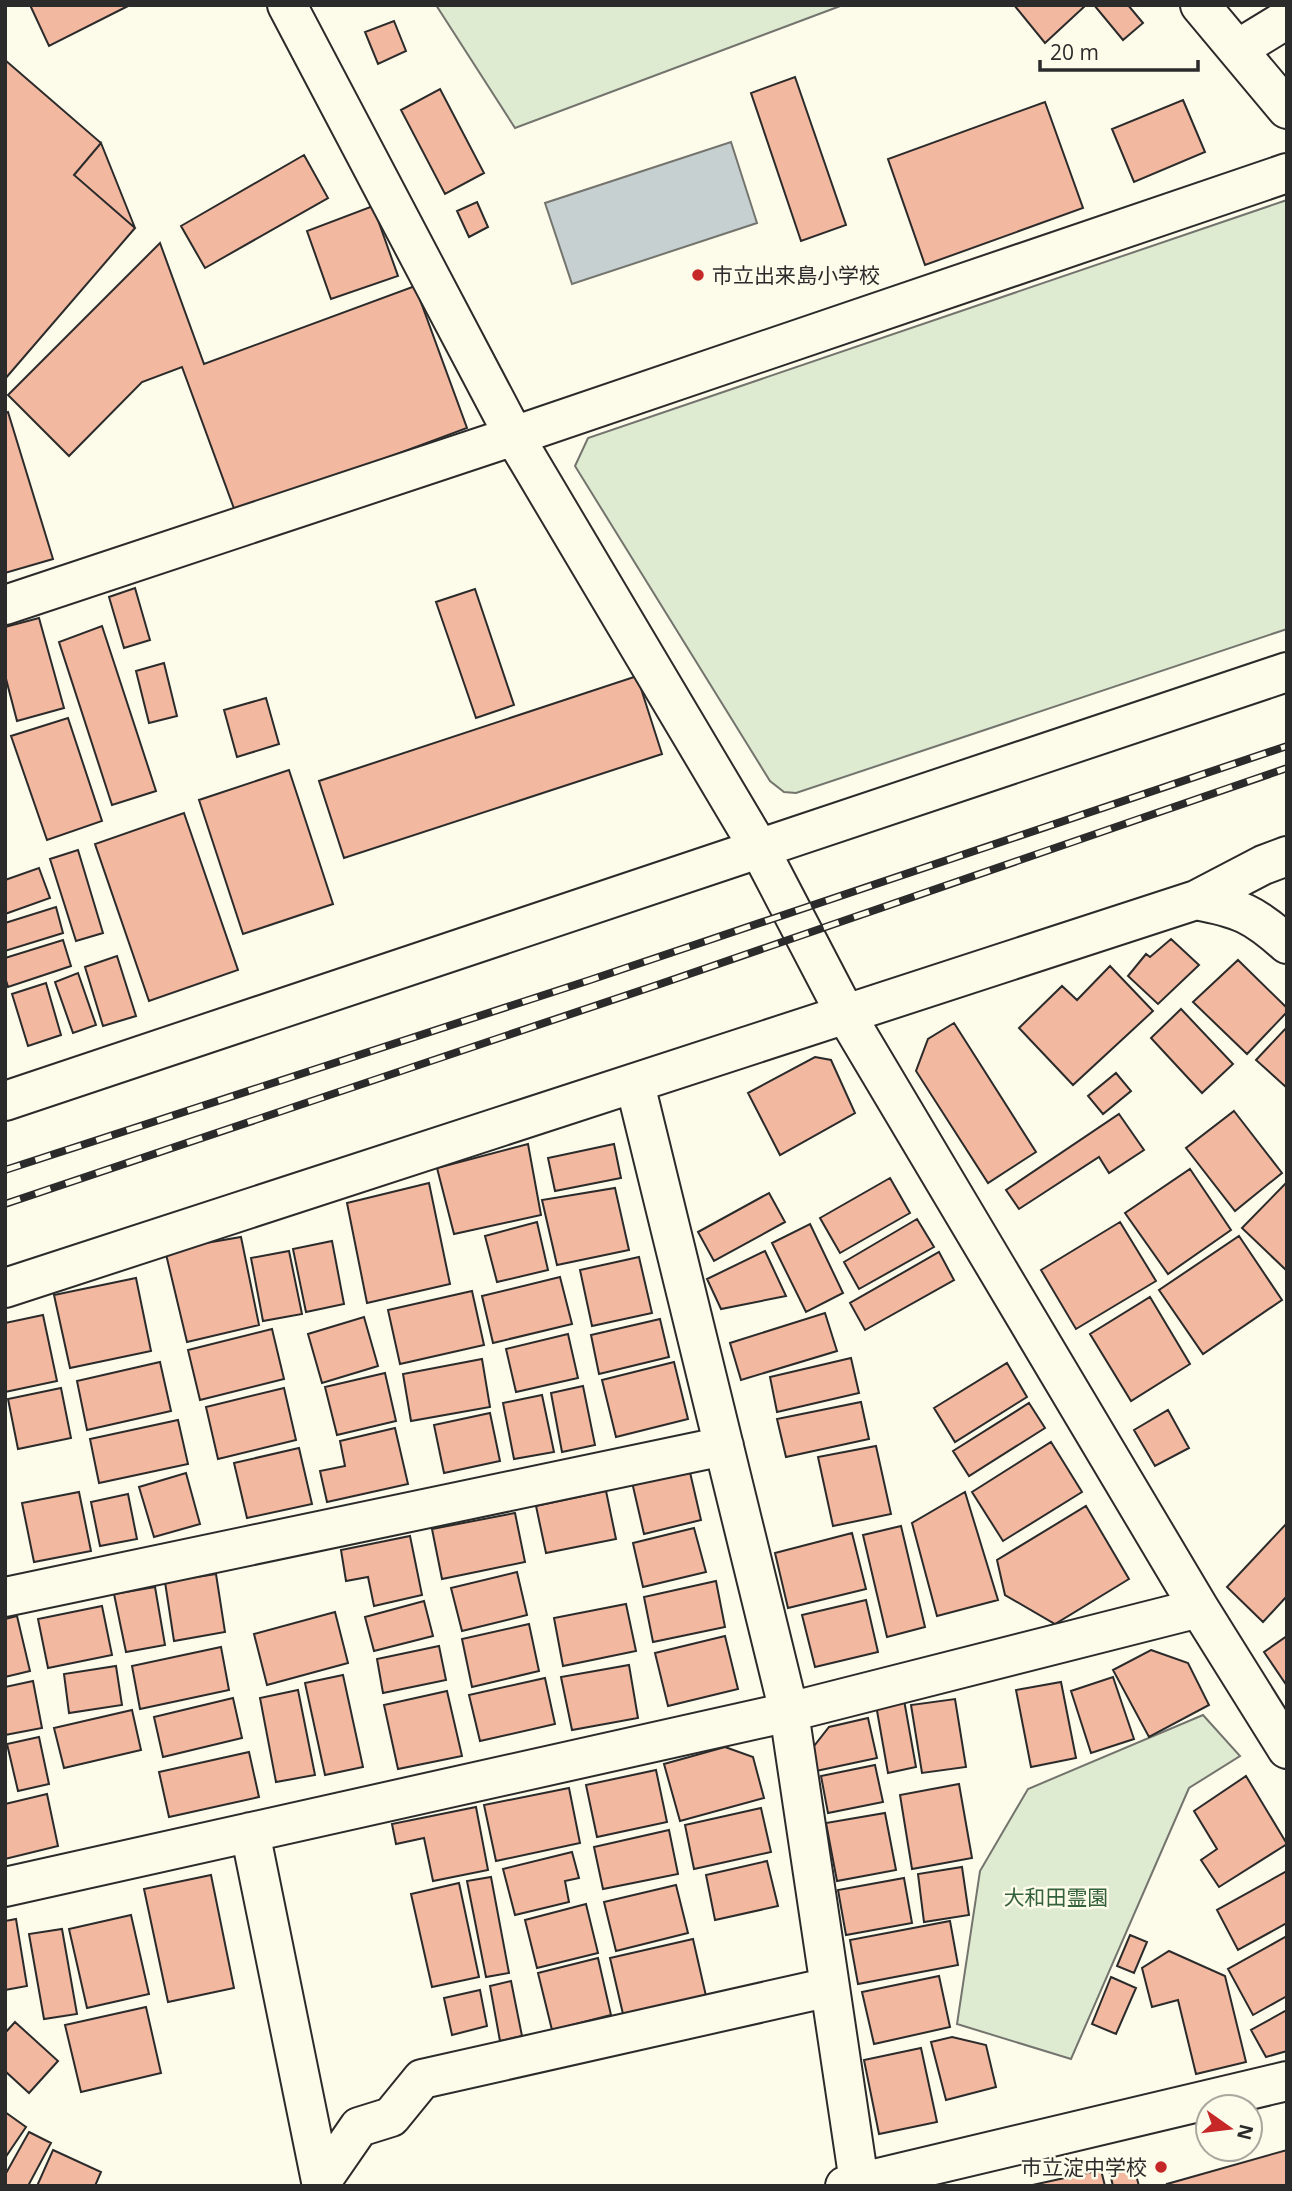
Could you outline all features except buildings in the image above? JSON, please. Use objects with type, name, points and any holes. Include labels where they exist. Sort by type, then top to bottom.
[{"type":"street","points":[[287,5],[514,436],[760,850],[846,1015],[1199,1608],[1287,1749]]},
{"type":"street","points":[[1200,5],[1287,108]]},
{"type":"street","points":[[1238,49],[1287,19]]},
{"type":"street","points":[[5,605],[514,436],[1287,173]]},
{"type":"street","points":[[5,1101],[1287,672]]},
{"type":"street","points":[[5,1288],[1196,900],[1262,865],[1287,856]]},
{"type":"street","points":[[1196,900],[1231,906],[1264,923],[1287,944]]},
{"type":"street","points":[[635,1084],[789,1712],[830,1987],[852,2184],[1287,2081]]},
{"type":"street","points":[[5,1597],[724,1446]]},
{"type":"street","points":[[5,1887],[789,1712],[1199,1608]]},
{"type":"street","points":[[250,1832],[321,2184]]},
{"type":"street","points":[[321,2184],[359,2127],[391,2117],[422,2079],[830,1987]]},
{"type":"green space","points":[[436,5],[843,5],[515,128]]},
{"type":"green space","points":[[1287,200],[1287,629],[796,793],[784,792],[770,781],[575,466],[588,438]]},
{"type":"green space","name":"大和田霊園","points":[[1203,1715],[1240,1756],[1189,1788],[1071,2059],[957,2024],[980,1871],[1028,1789]]},
{"type":"shaded area","points":[[731,142],[757,223],[572,284],[545,203]]},
{"type":"railway","points":[[5,1170],[590,980],[1287,746]]},
{"type":"railway","points":[[5,1204],[663,983],[1287,768]]},
{"type":"place","name":"市立出来島小学校","points":[[698,275]]},
{"type":"place","name":"市立淀中学校","points":[[1161,2167]]}]
